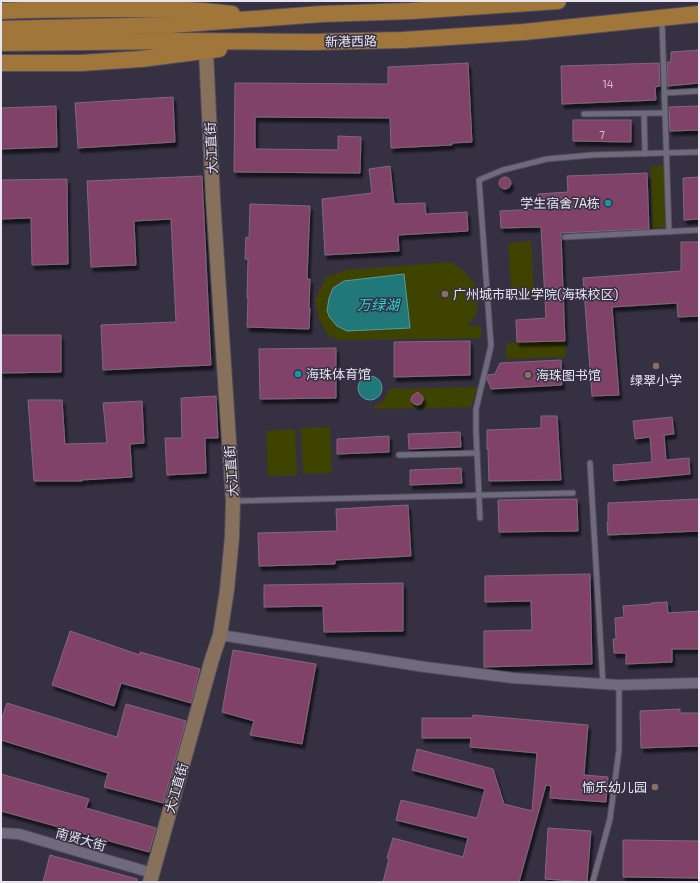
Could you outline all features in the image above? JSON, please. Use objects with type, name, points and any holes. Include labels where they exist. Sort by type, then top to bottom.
[{"type":"main road","name":"新港西路","points":[[1,29],[170,25],[411,6],[558,1]]},
{"type":"main road","points":[[5,10],[126,5],[222,12],[265,18]]},
{"type":"main road","name":"新港西路","points":[[1,44],[176,41],[350,41],[429,38],[524,32],[699,14]]},
{"type":"main road","points":[[2,64],[80,63],[141,59],[262,42]]},
{"type":"street","name":"大江直街","points":[[151,877],[220,635],[231,560],[233,501],[214,206],[206,51]]},
{"type":"street","points":[[220,635],[425,668],[513,678],[619,685],[699,683]]},
{"type":"street","name":"南贤大街","points":[[1,833],[19,834],[151,877]]},
{"type":"lane","points":[[662,18],[669,232]]},
{"type":"lane","points":[[665,93],[699,91]]},
{"type":"lane","points":[[584,114],[665,113]]},
{"type":"lane","points":[[644,114],[645,154]]},
{"type":"lane","points":[[480,518],[476,453],[476,409],[491,346],[479,180],[503,170],[547,159],[592,155],[699,152]]},
{"type":"lane","points":[[565,237],[699,230]]},
{"type":"lane","points":[[399,455],[476,453]]},
{"type":"lane","points":[[590,463],[603,684]]},
{"type":"lane","points":[[233,501],[573,493]]},
{"type":"lane","points":[[593,881],[610,819],[619,750],[619,685]]},
{"type":"shaded area","points":[[651,166],[664,166],[666,227],[653,228]]},
{"type":"shaded area","points":[[531,241],[534,295],[512,297],[508,243]]},
{"type":"shaded area","points":[[450,262],[462,269],[475,284],[477,313],[467,326],[481,325],[481,338],[340,340],[328,336],[318,316],[315,300],[326,277],[346,270]]},
{"type":"shaded area","points":[[565,341],[566,357],[506,359],[506,343]]},
{"type":"shaded area","points":[[478,387],[471,407],[374,409],[374,406],[382,402],[385,398],[389,389]]},
{"type":"shaded area","points":[[330,427],[332,473],[303,474],[301,428]]},
{"type":"shaded area","points":[[295,429],[297,475],[268,476],[266,431]]},
{"type":"water","name":"万绿湖","points":[[404,274],[410,328],[347,331],[337,326],[330,318],[327,311],[329,298],[333,288],[344,281]]},
{"type":"water","points":[[370,376],[378,380],[382,388],[378,396],[370,400],[362,396],[358,388],[362,380]]},
{"type":"building","points":[[699,50],[699,83],[668,86],[667,62],[671,62],[671,52]]},
{"type":"building","points":[[468,63],[472,142],[452,143],[452,145],[391,148],[390,118],[255,117],[255,149],[338,150],[338,136],[361,137],[360,173],[234,172],[235,83],[388,84],[388,67]]},
{"type":"building","points":[[659,63],[660,86],[655,87],[656,100],[562,104],[561,66]]},
{"type":"building","points":[[173,97],[175,142],[78,148],[75,103]]},
{"type":"building","points":[[56,106],[57,147],[1,149],[1,108]]},
{"type":"building","points":[[699,106],[699,130],[670,131],[669,107]]},
{"type":"building","points":[[573,120],[631,120],[631,142],[573,141]]},
{"type":"building","points":[[390,166],[394,204],[425,203],[426,214],[467,212],[468,231],[398,235],[399,251],[325,255],[322,199],[372,193],[369,169]]},
{"type":"building","points":[[647,173],[649,229],[561,233],[565,341],[517,342],[516,320],[546,318],[541,227],[501,228],[500,211],[539,209],[538,194],[568,192],[567,176]]},
{"type":"building","points":[[202,176],[211,365],[103,370],[101,325],[176,322],[171,219],[134,221],[136,265],[91,267],[87,181]]},
{"type":"building","points":[[505,177],[509,179],[511,183],[509,187],[505,189],[501,187],[499,183],[501,179]]},
{"type":"building","points":[[699,177],[699,219],[684,220],[683,178]]},
{"type":"building","points":[[67,179],[68,264],[32,265],[31,218],[1,219],[1,180]]},
{"type":"building","points":[[250,204],[310,206],[307,279],[310,279],[309,329],[247,327],[248,259],[245,259],[246,237],[249,238]]},
{"type":"building","points":[[681,242],[699,242],[699,316],[678,317],[677,303],[612,307],[619,395],[592,396],[583,278],[681,271]]},
{"type":"building","points":[[1,335],[61,335],[61,372],[1,373]]},
{"type":"building","points":[[470,341],[470,375],[394,377],[394,342]]},
{"type":"building","name":"海珠体育馆","points":[[336,348],[336,398],[260,399],[259,349]]},
{"type":"building","name":"海珠图书馆","points":[[561,360],[562,385],[491,389],[487,379],[488,375],[495,374],[500,363]]},
{"type":"building","points":[[418,392],[423,397],[423,400],[421,404],[417,405],[411,401],[411,399],[413,395]]},
{"type":"building","points":[[216,396],[218,438],[205,438],[206,473],[167,475],[165,438],[182,438],[181,398]]},
{"type":"building","points":[[28,400],[62,400],[65,444],[107,443],[103,403],[142,401],[144,443],[130,444],[132,477],[82,481],[34,481]]},
{"type":"building","points":[[541,416],[557,416],[561,480],[489,481],[487,430],[541,428]]},
{"type":"building","points":[[672,417],[674,434],[664,435],[666,460],[689,458],[690,474],[614,481],[613,465],[652,462],[650,437],[635,439],[633,421]]},
{"type":"building","points":[[460,432],[461,447],[409,449],[408,434]]},
{"type":"building","points":[[389,436],[389,452],[337,454],[337,439]]},
{"type":"building","points":[[461,468],[462,483],[410,485],[410,470]]},
{"type":"building","points":[[577,499],[578,531],[499,532],[498,500]]},
{"type":"building","points":[[699,499],[699,531],[608,535],[608,503]]},
{"type":"building","points":[[408,505],[411,556],[335,560],[335,564],[259,566],[258,533],[337,531],[336,509]]},
{"type":"building","points":[[590,574],[592,664],[484,667],[484,631],[532,630],[531,601],[485,602],[485,576]]},
{"type":"building","points":[[403,583],[403,631],[324,632],[323,606],[264,607],[264,585]]},
{"type":"building","points":[[667,602],[668,613],[699,611],[699,649],[672,649],[672,662],[626,664],[626,653],[614,653],[613,639],[616,639],[615,618],[624,617],[623,606]]},
{"type":"building","points":[[70,631],[140,655],[140,652],[200,669],[191,703],[121,683],[114,706],[52,685]]},
{"type":"building","points":[[233,650],[316,664],[302,744],[250,735],[254,721],[222,712]]},
{"type":"building","points":[[7,703],[117,737],[126,704],[186,721],[163,803],[104,787],[108,773],[1,740],[1,721]]},
{"type":"building","points":[[680,709],[680,713],[699,713],[699,746],[641,748],[640,711]]},
{"type":"building","points":[[473,715],[588,725],[584,775],[608,777],[606,802],[550,798],[551,786],[546,785],[519,882],[383,882],[389,859],[387,858],[393,838],[463,857],[468,838],[396,820],[401,800],[477,818],[485,789],[412,770],[417,749],[493,769],[504,804],[532,811],[537,753],[470,747],[471,738],[422,738],[422,718],[472,718]]},
{"type":"building","points":[[1,774],[89,799],[86,808],[156,828],[149,852],[1,811]]},
{"type":"building","points":[[548,828],[591,831],[587,882],[545,879]]},
{"type":"building","points":[[623,840],[699,841],[699,878],[623,877]]},
{"type":"building","points":[[50,855],[137,879],[137,882],[43,882]]},
{"type":"place","name":"学生宿舍7A栋","points":[[608,203]]},
{"type":"place","name":"广州城市职业学院(海珠校区)","points":[[445,294]]},
{"type":"place","name":"绿翠小学","points":[[656,366]]},
{"type":"place","name":"海珠体育馆","points":[[298,374]]},
{"type":"place","name":"海珠图书馆","points":[[528,375]]},
{"type":"place","name":"愉乐幼儿园","points":[[655,787]]}]
